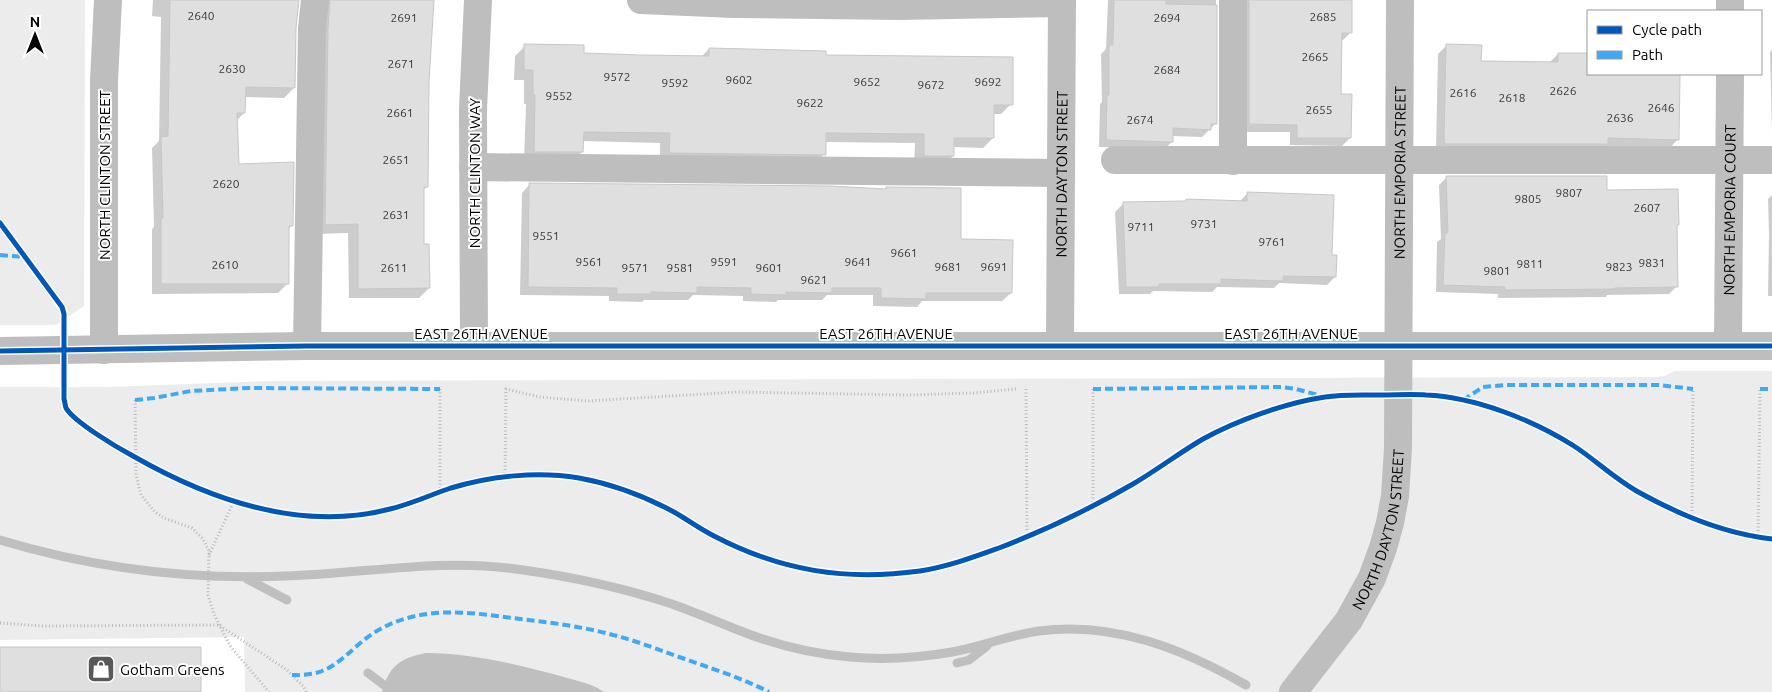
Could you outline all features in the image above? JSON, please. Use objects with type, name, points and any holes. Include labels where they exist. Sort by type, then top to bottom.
[{"type":"street","name":"NORTH CLINTON STREET","points":[[104,350],[104,81],[108,0]]},
{"type":"street","points":[[307,346],[312,47],[315,0]]},
{"type":"street","name":"NORTH CLINTON WAY","points":[[474,346],[473,109],[478,0]]},
{"type":"street","points":[[641,0],[899,3],[1062,2]]},
{"type":"street","points":[[1233,0],[1233,161]]},
{"type":"street","name":"NORTH EMPORIA STREET","points":[[1398,346],[1400,0]]},
{"type":"street","name":"NORTH DAYTON STREET","points":[[1060,346],[1062,2]]},
{"type":"street","name":"NORTH EMPORIA COURT","points":[[1728,346],[1730,75]]},
{"type":"street","points":[[1115,160],[1772,160]]},
{"type":"street","points":[[474,167],[1061,172]]},
{"type":"street","name":"EAST 26TH AVENUE","points":[[0,351],[307,346],[1772,346]]},
{"type":"street","name":"NORTH DAYTON STREET","points":[[1293,692],[1349,620],[1372,578],[1384,548],[1396,489],[1398,346]]},
{"type":"path","points":[[513,476],[502,478],[506,390],[540,397],[588,401],[736,392],[909,395],[973,393],[1016,389]]},
{"type":"path","points":[[1026,389],[1027,537]]},
{"type":"path","points":[[1090,508],[1093,389]]},
{"type":"path","points":[[1692,518],[1693,389]]},
{"type":"path","points":[[1758,538],[1760,389]]},
{"type":"path","points":[[440,390],[441,492]]},
{"type":"path","points":[[135,400],[135,457],[141,495],[147,504],[164,518],[198,532],[206,545],[209,556],[210,603],[230,646],[269,692]]},
{"type":"path","points":[[127,452],[142,461]]},
{"type":"path","points":[[225,498],[242,504]]},
{"type":"path","points":[[209,556],[234,501]]},
{"type":"path","points":[[1090,508],[1101,502]]},
{"type":"path","points":[[1686,515],[1699,520]]},
{"type":"path","points":[[1018,540],[1034,535]]},
{"type":"path","points":[[1749,535],[1765,538]]},
{"type":"path","points":[[0,623],[43,626],[220,625],[287,670],[306,692]]},
{"type":"shaded area","points":[[0,0],[85,0],[84,306],[56,325],[0,325]]},
{"type":"shaded area","points":[[1674,371],[1772,371],[1772,692],[245,692],[244,637],[0,640],[0,387],[109,387],[269,381],[1655,377],[1665,376]]},
{"type":"shaded area","points":[[426,653],[478,657],[513,664],[580,681],[604,692],[382,692],[388,676],[397,665],[409,658]]},
{"type":"building","points":[[170,0],[299,0],[296,28],[295,88],[246,87],[245,113],[237,113],[239,164],[294,162],[293,226],[289,226],[289,284],[161,284],[161,218],[163,218],[161,137],[168,136]]},
{"type":"building","points":[[330,0],[434,0],[429,82],[428,187],[424,187],[424,244],[429,244],[430,288],[358,289],[358,224],[325,225]]},
{"type":"building","points":[[1114,0],[1166,0],[1166,4],[1217,5],[1217,124],[1211,124],[1211,130],[1173,128],[1173,142],[1106,140],[1107,95],[1109,95],[1109,45],[1113,45]]},
{"type":"building","points":[[1249,0],[1352,0],[1352,33],[1342,33],[1341,94],[1352,94],[1351,138],[1297,138],[1297,125],[1249,124]]},
{"type":"building","points":[[524,44],[584,45],[584,53],[641,55],[709,56],[709,48],[826,51],[826,55],[1013,57],[1013,105],[994,105],[994,138],[954,138],[954,156],[924,156],[924,134],[826,133],[826,155],[669,153],[670,133],[584,132],[583,152],[534,152],[535,95],[533,95],[533,70],[524,70]]},
{"type":"building","points":[[1446,44],[1482,45],[1481,61],[1558,62],[1558,53],[1587,53],[1587,75],[1680,75],[1679,140],[1608,138],[1608,144],[1445,144]]},
{"type":"building","points":[[1446,176],[1607,176],[1607,190],[1678,189],[1678,287],[1505,290],[1505,287],[1443,285],[1445,233],[1448,233]]},
{"type":"building","points":[[529,183],[830,186],[886,189],[886,187],[961,188],[961,239],[1013,240],[1012,293],[926,293],[926,299],[881,298],[881,288],[832,288],[832,293],[786,292],[786,295],[751,294],[751,288],[697,287],[697,293],[651,292],[651,294],[617,294],[617,288],[528,287]]},
{"type":"building","points":[[1247,192],[1334,195],[1332,255],[1337,255],[1336,277],[1283,276],[1283,281],[1221,279],[1221,284],[1159,284],[1159,287],[1126,287],[1123,202],[1186,201],[1186,199],[1247,201]]},
{"type":"building","name":"Gotham Greens","points":[[0,647],[201,647],[201,692],[0,692]]},
{"type":"waterway","points":[[0,540],[35,550],[106,565],[177,574],[249,577],[285,576],[457,565],[516,569],[555,575],[633,592],[672,604],[779,644],[807,651],[862,658],[926,656],[963,650],[1039,631],[1094,630],[1121,634],[1173,649],[1246,685]]},
{"type":"waterway","points":[[247,579],[287,600]]},
{"type":"waterway","points":[[957,663],[969,660],[987,646]]},
{"type":"waterway","points":[[368,673],[384,685]]},
{"type":"marked path","points":[[0,255],[25,257]]},
{"type":"marked path","points":[[1463,400],[1483,387],[1507,385],[1659,385],[1693,389]]},
{"type":"marked path","points":[[1093,389],[1282,387],[1322,396]]},
{"type":"marked path","points":[[135,400],[191,391],[249,388],[440,389]]},
{"type":"marked path","points":[[1760,389],[1772,389]]},
{"type":"marked path","points":[[292,675],[311,674],[328,668],[373,633],[388,625],[417,616],[458,612],[550,623],[622,637],[717,670],[769,692]]},
{"type":"cycle path","points":[[0,223],[62,307],[64,314],[64,399],[66,408],[71,414],[117,447],[193,486],[257,508],[290,514],[324,517],[357,515],[398,507],[451,488],[482,480],[531,475],[563,476],[616,487],[640,496],[674,512],[709,533],[764,558],[789,565],[840,574],[892,574],[940,567],[970,558],[1051,526],[1133,484],[1203,439],[1231,425],[1262,413],[1294,403],[1332,396],[1415,395],[1464,400],[1522,419],[1558,436],[1633,489],[1673,510],[1705,523],[1738,533],[1772,539]]},
{"type":"cycle path","points":[[0,351],[307,346],[1772,346]]},
{"type":"place","name":"Gotham Greens","points":[[101,669]]}]
